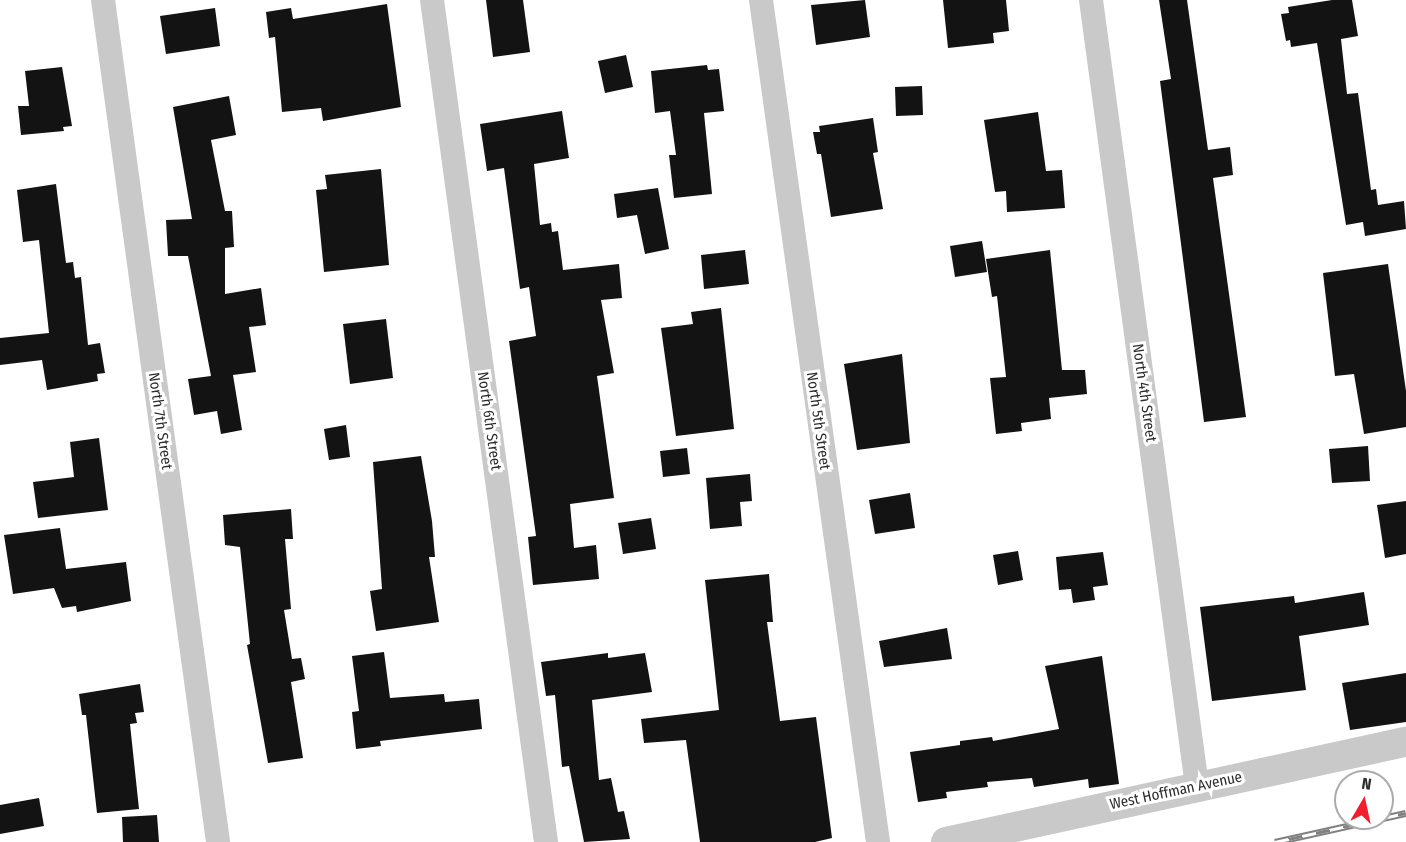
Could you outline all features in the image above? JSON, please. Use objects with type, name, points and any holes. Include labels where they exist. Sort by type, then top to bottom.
[{"type":"street","name":"North 7th Street","points":[[103,0],[218,842]]},
{"type":"street","name":"North 6th Street","points":[[432,0],[546,842]]},
{"type":"street","name":"North 5th Street","points":[[761,0],[878,842]]},
{"type":"street","name":"North 4th Street","points":[[1091,0],[1197,786]]},
{"type":"street","name":"West Hoffman Avenue","points":[[946,842],[1406,742]]},
{"type":"building","points":[[486,0],[523,0],[530,52],[493,57]]},
{"type":"building","points":[[865,0],[870,37],[816,45],[811,5]]},
{"type":"building","points":[[943,0],[1006,0],[1009,31],[993,33],[994,43],[948,48]]},
{"type":"building","points":[[1159,0],[1187,0],[1208,150],[1230,147],[1233,175],[1213,178],[1246,417],[1204,422],[1160,81],[1171,79]]},
{"type":"building","points":[[1332,0],[1352,0],[1358,36],[1341,39],[1347,94],[1358,93],[1371,190],[1376,189],[1378,205],[1404,201],[1406,229],[1365,236],[1363,222],[1346,225],[1317,43],[1291,47],[1290,40],[1286,41],[1281,14],[1289,13],[1288,7]]},
{"type":"building","points":[[387,4],[401,107],[323,121],[321,108],[282,112],[275,37],[269,38],[266,12],[291,8],[293,19]]},
{"type":"building","points":[[215,8],[220,46],[166,54],[160,16]]},
{"type":"building","points":[[626,55],[633,87],[605,93],[598,61]]},
{"type":"building","points":[[707,65],[708,70],[719,69],[724,111],[704,113],[712,194],[674,198],[669,155],[676,155],[670,111],[655,113],[651,71]]},
{"type":"building","points":[[62,67],[72,126],[63,127],[64,131],[21,135],[18,106],[29,106],[25,71]]},
{"type":"building","points":[[922,86],[923,115],[896,116],[895,87]]},
{"type":"building","points":[[229,96],[236,135],[211,140],[225,211],[232,211],[234,247],[225,248],[225,294],[261,288],[266,325],[249,327],[256,372],[233,375],[242,430],[221,434],[217,411],[194,415],[188,379],[211,376],[188,256],[168,256],[166,220],[192,219],[173,107]]},
{"type":"building","points":[[562,111],[569,158],[534,164],[540,225],[551,223],[552,232],[558,231],[563,270],[619,264],[622,298],[601,300],[614,373],[597,376],[614,498],[570,504],[574,548],[596,545],[599,579],[533,585],[528,537],[536,536],[509,341],[536,336],[529,287],[520,289],[504,168],[487,171],[480,124]]},
{"type":"building","points":[[1038,112],[1046,171],[1062,170],[1065,208],[1007,212],[1006,191],[995,192],[984,120]]},
{"type":"building","points":[[873,118],[878,152],[873,153],[883,209],[831,217],[821,154],[817,154],[813,132],[820,132],[819,126]]},
{"type":"building","points":[[381,169],[389,265],[324,272],[316,190],[327,189],[325,175]]},
{"type":"building","points":[[56,184],[66,263],[73,262],[75,278],[81,277],[88,345],[100,343],[105,373],[97,374],[98,381],[47,390],[42,360],[0,365],[0,338],[49,333],[39,240],[23,242],[17,190]]},
{"type":"building","points":[[658,188],[669,249],[645,254],[637,215],[617,218],[614,194]]},
{"type":"building","points":[[982,241],[987,272],[955,277],[950,246]]},
{"type":"building","points":[[745,250],[749,284],[704,289],[701,255]]},
{"type":"building","points":[[1050,250],[1062,370],[1085,370],[1087,394],[1049,398],[1051,419],[1021,423],[1022,431],[996,434],[990,378],[1006,377],[997,296],[992,297],[986,259]]},
{"type":"building","points":[[1388,264],[1406,391],[1406,427],[1364,434],[1354,374],[1335,376],[1323,273]]},
{"type":"building","points":[[721,308],[734,429],[676,436],[661,328],[693,324],[691,312]]},
{"type":"building","points":[[386,319],[393,378],[350,384],[343,324]]},
{"type":"building","points":[[902,354],[910,443],[857,450],[844,364]]},
{"type":"building","points":[[346,425],[350,457],[329,460],[324,429]]},
{"type":"building","points":[[99,438],[108,510],[38,518],[33,482],[74,477],[70,442]]},
{"type":"building","points":[[1368,446],[1370,481],[1332,483],[1329,449]]},
{"type":"building","points":[[687,448],[690,474],[663,477],[660,451]]},
{"type":"building","points":[[421,456],[432,521],[435,557],[429,557],[439,622],[376,631],[370,591],[382,589],[373,462]]},
{"type":"building","points":[[750,474],[752,501],[740,502],[742,526],[710,529],[706,478]]},
{"type":"building","points":[[910,493],[915,528],[875,534],[869,500]]},
{"type":"building","points":[[1406,501],[1406,554],[1385,558],[1377,505]]},
{"type":"building","points":[[291,509],[293,539],[285,539],[291,609],[284,610],[292,659],[301,658],[305,679],[291,682],[303,758],[268,763],[247,645],[250,644],[240,547],[225,545],[223,515]]},
{"type":"building","points":[[651,518],[656,549],[623,554],[618,523]]},
{"type":"building","points":[[60,528],[66,569],[126,562],[131,601],[77,612],[76,606],[62,608],[54,588],[13,594],[4,535]]},
{"type":"building","points":[[1018,551],[1023,580],[998,585],[993,555]]},
{"type":"building","points":[[1103,552],[1108,585],[1093,587],[1095,600],[1073,603],[1071,589],[1059,590],[1056,557]]},
{"type":"building","points":[[769,574],[773,622],[767,622],[780,721],[816,717],[832,838],[815,842],[700,842],[686,740],[644,743],[641,719],[719,710],[705,580]]},
{"type":"building","points":[[1364,592],[1369,625],[1299,636],[1306,690],[1212,701],[1200,607],[1294,596],[1295,603]]},
{"type":"building","points":[[947,628],[952,659],[884,667],[879,641]]},
{"type":"building","points":[[384,652],[390,698],[444,694],[445,702],[479,699],[482,729],[380,741],[381,746],[356,749],[352,712],[359,711],[352,656]]},
{"type":"building","points":[[608,653],[608,658],[645,653],[652,692],[592,700],[599,780],[611,778],[618,812],[624,811],[630,839],[584,842],[569,766],[562,767],[555,695],[546,696],[541,662]]},
{"type":"building","points":[[1102,656],[1119,784],[1089,788],[1088,779],[1034,787],[1032,778],[987,782],[988,787],[946,792],[947,798],[918,802],[910,752],[960,745],[960,741],[992,737],[993,741],[1059,729],[1045,666]]},
{"type":"building","points":[[1406,673],[1406,722],[1350,730],[1342,683]]},
{"type":"building","points":[[140,684],[144,712],[135,713],[137,723],[130,724],[139,809],[97,813],[86,715],[82,715],[79,694]]},
{"type":"building","points":[[39,798],[44,826],[0,834],[0,805]]},
{"type":"building","points":[[157,815],[159,842],[123,842],[122,817]]},
{"type":"railway","points":[[1275,842],[1406,813]]}]
